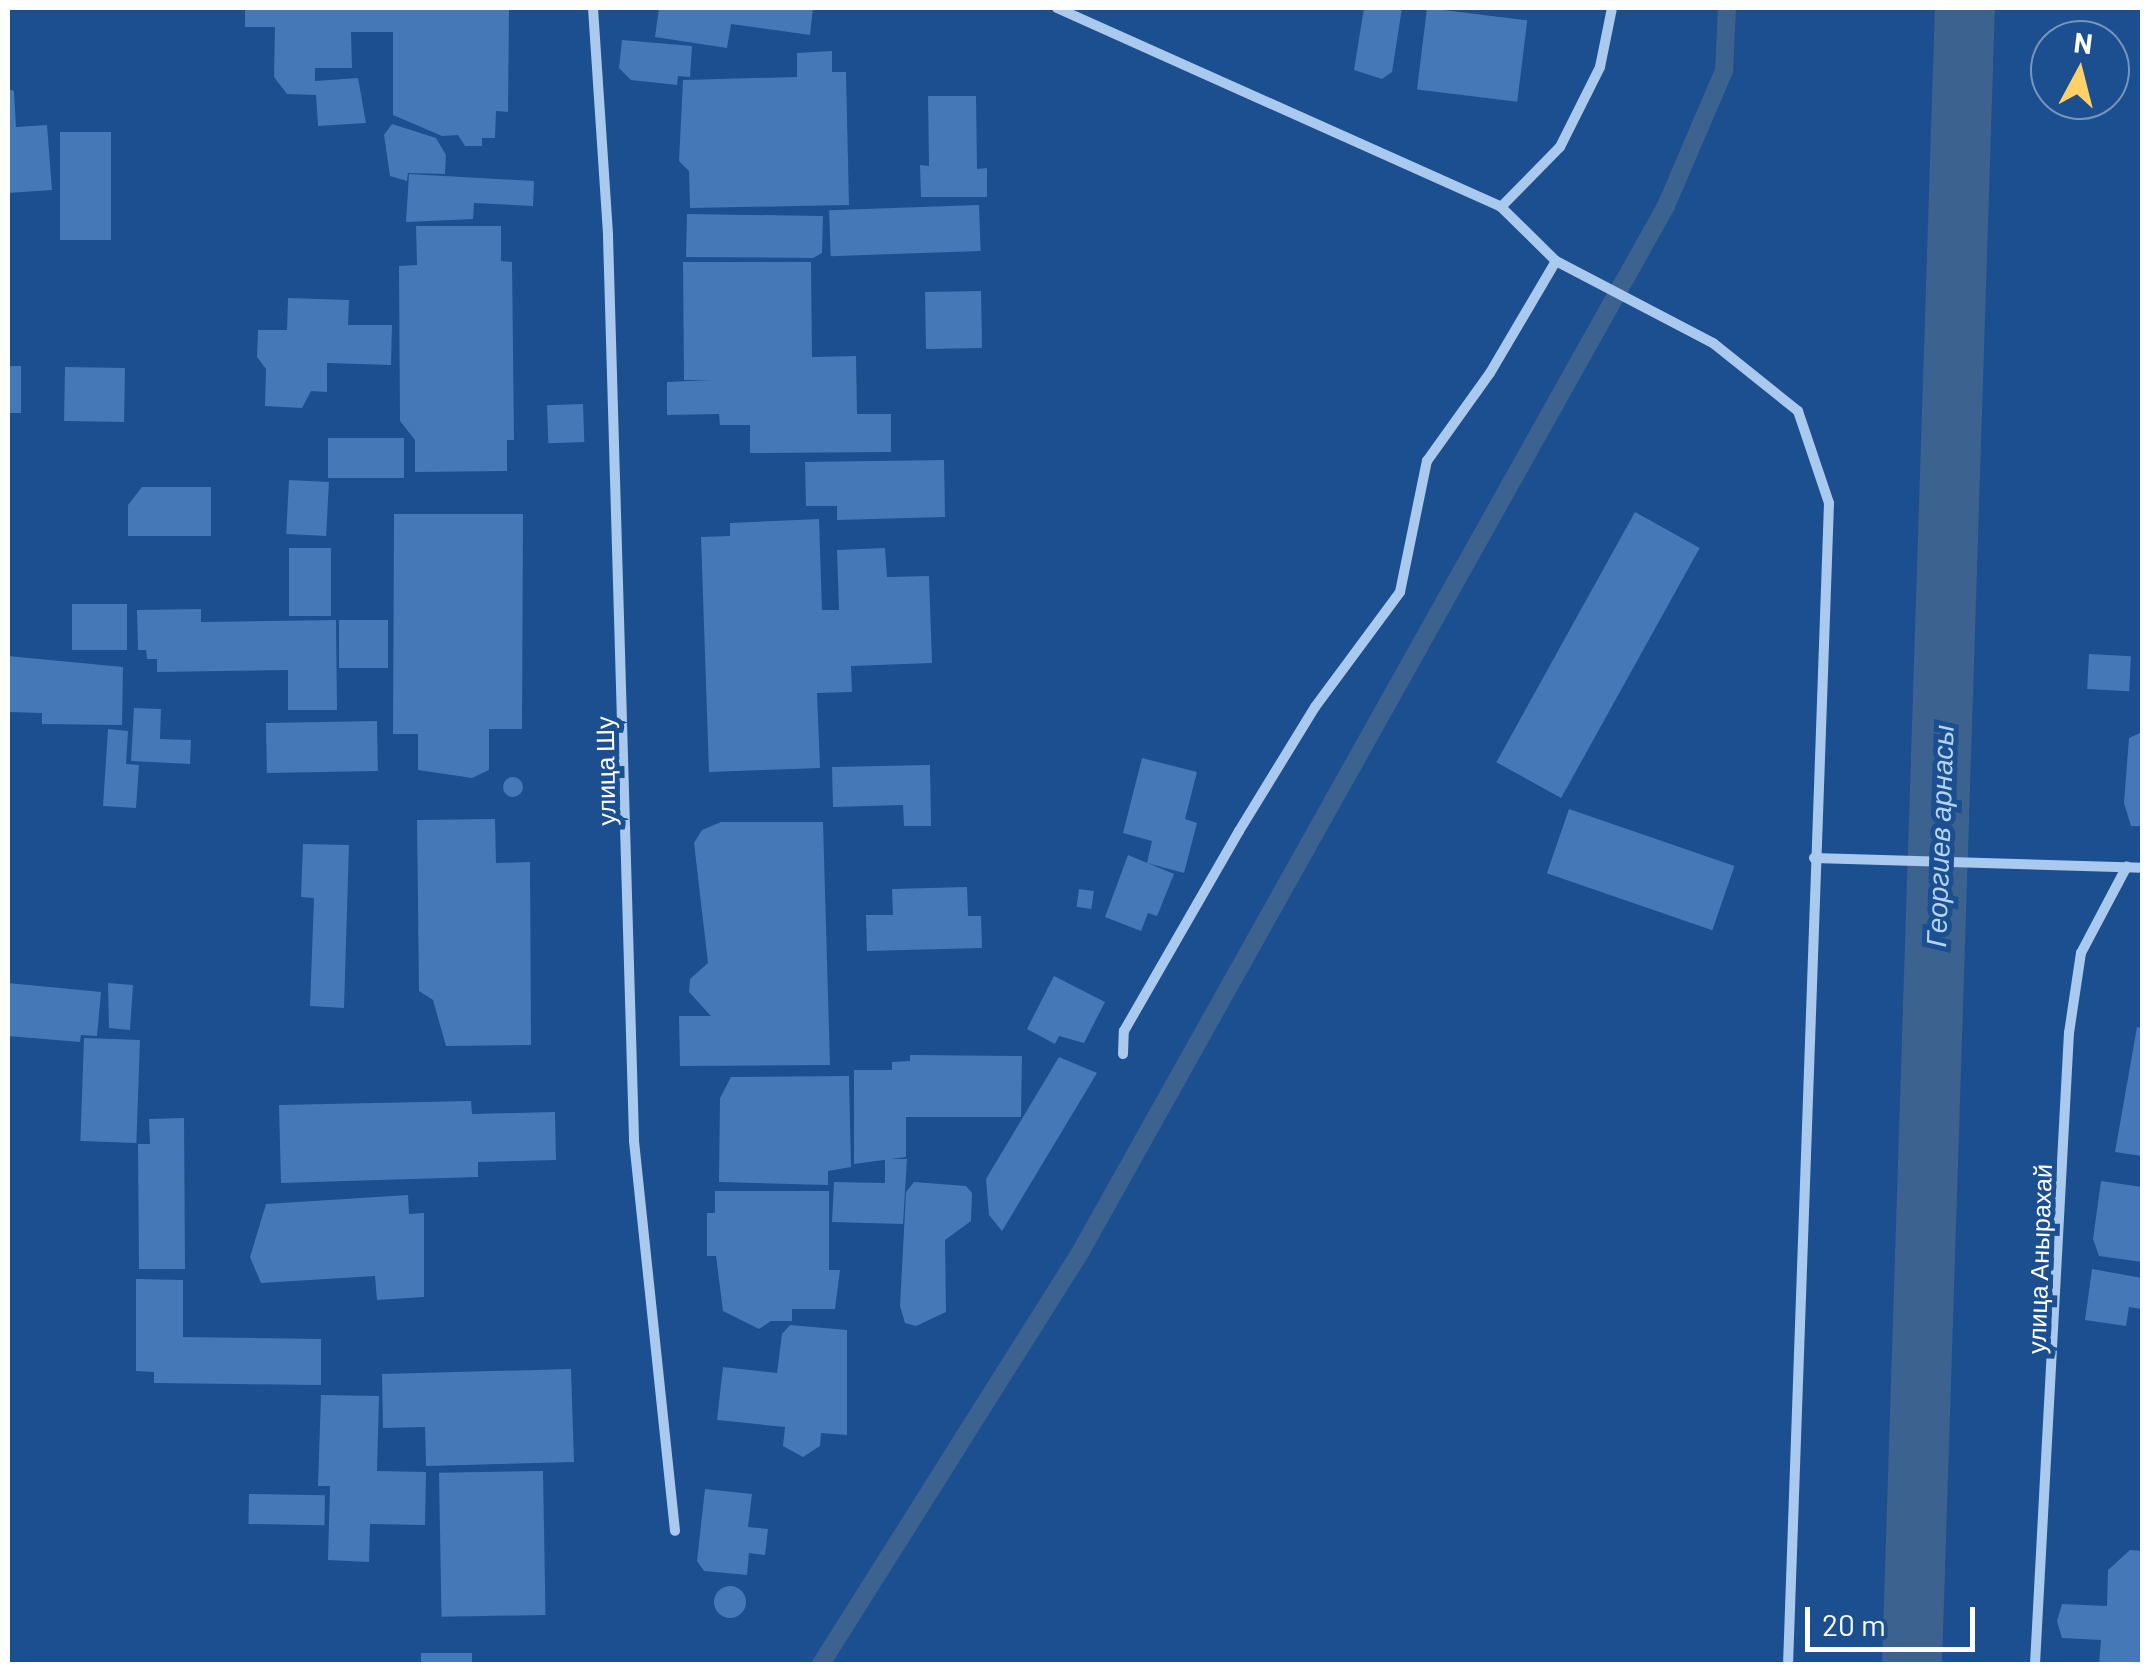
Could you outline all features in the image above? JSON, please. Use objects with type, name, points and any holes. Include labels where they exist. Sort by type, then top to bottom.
[{"type":"street","name":"улица Шу","points":[[593,8],[609,256],[634,1141],[675,1531]]},
{"type":"street","points":[[1057,8],[1501,207],[1556,261],[1713,343],[1798,411],[1830,503],[1814,858],[1788,1664]]},
{"type":"street","points":[[1501,207],[1560,146],[1600,67],[1612,8]]},
{"type":"street","points":[[1123,1054],[1124,1031],[1239,831],[1316,707],[1400,592],[1427,461],[1490,373],[1556,261]]},
{"type":"street","points":[[1814,858],[2142,868]]},
{"type":"street","name":"улица Анырахай","points":[[2035,1664],[2069,1033],[2081,954],[2127,866]]},
{"type":"building","points":[[245,8],[509,8],[508,112],[496,111],[495,138],[482,138],[482,146],[465,146],[458,135],[442,136],[393,115],[393,32],[351,32],[352,68],[315,68],[315,81],[358,78],[366,123],[318,126],[316,95],[287,94],[274,77],[275,27],[245,27]]},
{"type":"building","points":[[659,8],[813,8],[810,35],[731,24],[727,48],[655,37]]},
{"type":"building","points":[[1364,8],[1402,8],[1392,72],[1382,79],[1354,70]]},
{"type":"building","points":[[1427,8],[1527,20],[1517,102],[1417,89]]},
{"type":"building","points":[[622,40],[692,46],[690,77],[678,76],[677,85],[631,80],[619,68]]},
{"type":"building","points":[[832,51],[832,72],[846,72],[849,205],[690,208],[689,171],[679,161],[683,80],[797,77],[797,53]]},
{"type":"building","points":[[8,89],[14,91],[16,127],[47,125],[52,190],[8,193]]},
{"type":"building","points":[[928,96],[976,96],[977,169],[987,168],[987,197],[921,197],[920,165],[929,166]]},
{"type":"building","points":[[392,124],[436,138],[446,155],[445,174],[408,173],[407,181],[390,176],[384,135]]},
{"type":"building","points":[[60,132],[111,132],[111,240],[60,240]]},
{"type":"building","points":[[409,174],[534,181],[533,206],[474,203],[473,219],[406,222]]},
{"type":"building","points":[[979,205],[981,251],[831,256],[829,210]]},
{"type":"building","points":[[687,214],[823,216],[822,253],[813,258],[686,257]]},
{"type":"building","points":[[416,226],[501,226],[501,261],[512,262],[514,440],[507,440],[507,471],[415,472],[415,440],[400,421],[399,266],[417,265]]},
{"type":"building","points":[[683,262],[811,262],[812,357],[856,356],[857,414],[891,414],[891,452],[750,453],[750,425],[720,425],[719,414],[667,415],[667,382],[712,380],[684,380]]},
{"type":"building","points":[[981,291],[982,348],[926,349],[925,292]]},
{"type":"building","points":[[288,298],[349,300],[348,325],[392,325],[391,365],[327,363],[327,392],[311,391],[302,408],[265,406],[266,369],[257,357],[258,330],[287,330]]},
{"type":"building","points":[[8,366],[21,366],[21,413],[8,413]]},
{"type":"building","points":[[65,367],[125,368],[124,422],[64,421]]},
{"type":"building","points":[[583,404],[584,442],[548,443],[547,405]]},
{"type":"building","points":[[328,438],[404,438],[404,478],[328,478]]},
{"type":"building","points":[[944,460],[945,517],[837,520],[837,506],[806,506],[805,462]]},
{"type":"building","points":[[289,480],[329,482],[326,536],[286,534]]},
{"type":"building","points":[[142,487],[211,487],[211,536],[128,536],[128,505]]},
{"type":"building","points":[[1635,512],[1700,548],[1561,798],[1496,762]]},
{"type":"building","points":[[394,514],[523,514],[522,729],[489,729],[489,770],[472,778],[418,770],[418,734],[393,734]]},
{"type":"building","points":[[819,519],[822,610],[839,610],[837,550],[885,548],[887,577],[929,576],[932,663],[851,666],[852,692],[817,693],[820,768],[709,772],[701,537],[730,536],[730,523]]},
{"type":"building","points":[[289,548],[331,548],[331,616],[289,616]]},
{"type":"building","points":[[72,604],[127,604],[127,650],[72,650]]},
{"type":"building","points":[[201,609],[201,622],[336,620],[337,710],[288,710],[288,670],[157,672],[157,659],[147,659],[146,650],[138,650],[137,610]]},
{"type":"building","points":[[339,620],[388,620],[388,668],[339,668]]},
{"type":"building","points":[[2089,654],[2131,656],[2129,691],[2087,689]]},
{"type":"building","points":[[8,656],[123,667],[122,725],[42,724],[42,713],[8,712]]},
{"type":"building","points":[[134,708],[161,709],[160,739],[191,740],[190,764],[131,761]]},
{"type":"building","points":[[377,721],[378,771],[267,773],[266,723]]},
{"type":"building","points":[[108,729],[128,731],[126,764],[139,765],[136,808],[103,806]]},
{"type":"building","points":[[2142,732],[2142,826],[2131,826],[2124,803],[2129,738]]},
{"type":"building","points":[[1142,758],[1197,772],[1185,819],[1197,823],[1184,873],[1147,863],[1152,841],[1123,833]]},
{"type":"building","points":[[930,765],[931,826],[904,826],[903,805],[833,807],[832,767]]},
{"type":"building","points":[[513,777],[523,787],[513,797],[503,787]]},
{"type":"building","points":[[1569,809],[1734,866],[1712,930],[1547,873]]},
{"type":"building","points":[[495,819],[496,863],[530,862],[531,1045],[446,1046],[433,1000],[419,991],[417,820]]},
{"type":"building","points":[[721,822],[823,822],[830,1065],[680,1066],[679,1016],[711,1016],[689,992],[690,979],[708,963],[694,843],[702,830]]},
{"type":"building","points":[[303,844],[349,845],[344,1008],[310,1006],[314,898],[301,897]]},
{"type":"building","points":[[1128,855],[1174,874],[1157,916],[1148,913],[1141,931],[1105,917]]},
{"type":"building","points":[[967,887],[968,916],[981,916],[982,948],[867,951],[866,915],[893,915],[892,889]]},
{"type":"building","points":[[1079,889],[1094,891],[1091,909],[1076,907]]},
{"type":"building","points":[[1054,976],[1105,1002],[1084,1043],[1059,1036],[1055,1044],[1027,1029]]},
{"type":"building","points":[[8,983],[101,992],[97,1036],[81,1035],[80,1042],[8,1036]]},
{"type":"building","points":[[108,983],[133,985],[130,1030],[109,1028]]},
{"type":"building","points":[[2137,1027],[2142,1028],[2142,1156],[2115,1152]]},
{"type":"building","points":[[84,1038],[140,1040],[136,1143],[80,1141]]},
{"type":"building","points":[[910,1055],[1022,1056],[1021,1117],[906,1117],[906,1157],[854,1164],[854,1070],[892,1070],[892,1062],[910,1061]]},
{"type":"building","points":[[1059,1057],[1097,1073],[1002,1231],[989,1215],[986,1179]]},
{"type":"building","points":[[849,1076],[851,1167],[828,1171],[828,1185],[719,1182],[720,1098],[731,1077]]},
{"type":"building","points":[[471,1101],[472,1114],[555,1112],[556,1160],[478,1162],[478,1177],[281,1183],[279,1105]]},
{"type":"building","points":[[184,1118],[185,1269],[139,1269],[138,1144],[150,1144],[149,1119]]},
{"type":"building","points":[[885,1159],[907,1159],[903,1224],[832,1222],[834,1182],[885,1183]]},
{"type":"building","points":[[2101,1181],[2142,1187],[2142,1262],[2099,1256],[2093,1239]]},
{"type":"building","points":[[914,1182],[966,1186],[972,1193],[971,1221],[945,1240],[946,1312],[916,1326],[905,1323],[900,1306],[906,1192]]},
{"type":"building","points":[[715,1191],[829,1191],[829,1270],[840,1270],[835,1309],[792,1309],[792,1321],[771,1321],[759,1329],[723,1311],[716,1256],[707,1256],[707,1213],[715,1213]]},
{"type":"building","points":[[408,1195],[409,1214],[424,1213],[424,1297],[377,1300],[375,1276],[261,1283],[250,1257],[266,1204]]},
{"type":"building","points":[[2092,1269],[2142,1278],[2142,1309],[2129,1307],[2126,1326],[2085,1320]]},
{"type":"building","points":[[136,1279],[183,1280],[183,1337],[321,1339],[321,1385],[154,1383],[154,1372],[136,1371]]},
{"type":"building","points":[[790,1325],[847,1330],[847,1435],[821,1433],[820,1446],[803,1457],[783,1446],[785,1427],[717,1420],[723,1367],[777,1373],[782,1334]]},
{"type":"building","points":[[571,1369],[574,1462],[426,1466],[425,1427],[383,1428],[382,1374]]},
{"type":"building","points":[[321,1395],[379,1396],[377,1471],[426,1472],[425,1525],[370,1524],[369,1562],[328,1560],[330,1486],[318,1486]]},
{"type":"building","points":[[543,1471],[546,1615],[442,1617],[439,1473]]},
{"type":"building","points":[[705,1489],[752,1494],[748,1527],[768,1529],[765,1555],[749,1553],[747,1575],[704,1571],[697,1561]]},
{"type":"building","points":[[249,1494],[325,1495],[324,1525],[248,1524]]},
{"type":"building","points":[[2130,1550],[2142,1551],[2142,1664],[2099,1664],[2101,1640],[2062,1638],[2057,1621],[2062,1604],[2107,1606],[2108,1570]]},
{"type":"building","points":[[730,1586],[741,1591],[746,1602],[741,1613],[730,1618],[719,1613],[714,1602],[719,1591]]},
{"type":"building","points":[[421,1653],[472,1653],[472,1664],[421,1664]]},
{"type":"waterway","points":[[821,1664],[1081,1251],[1666,206],[1724,71],[1727,8]]},
{"type":"waterway","name":"Георгиев арнасы","points":[[1912,1664],[1965,8]]}]
